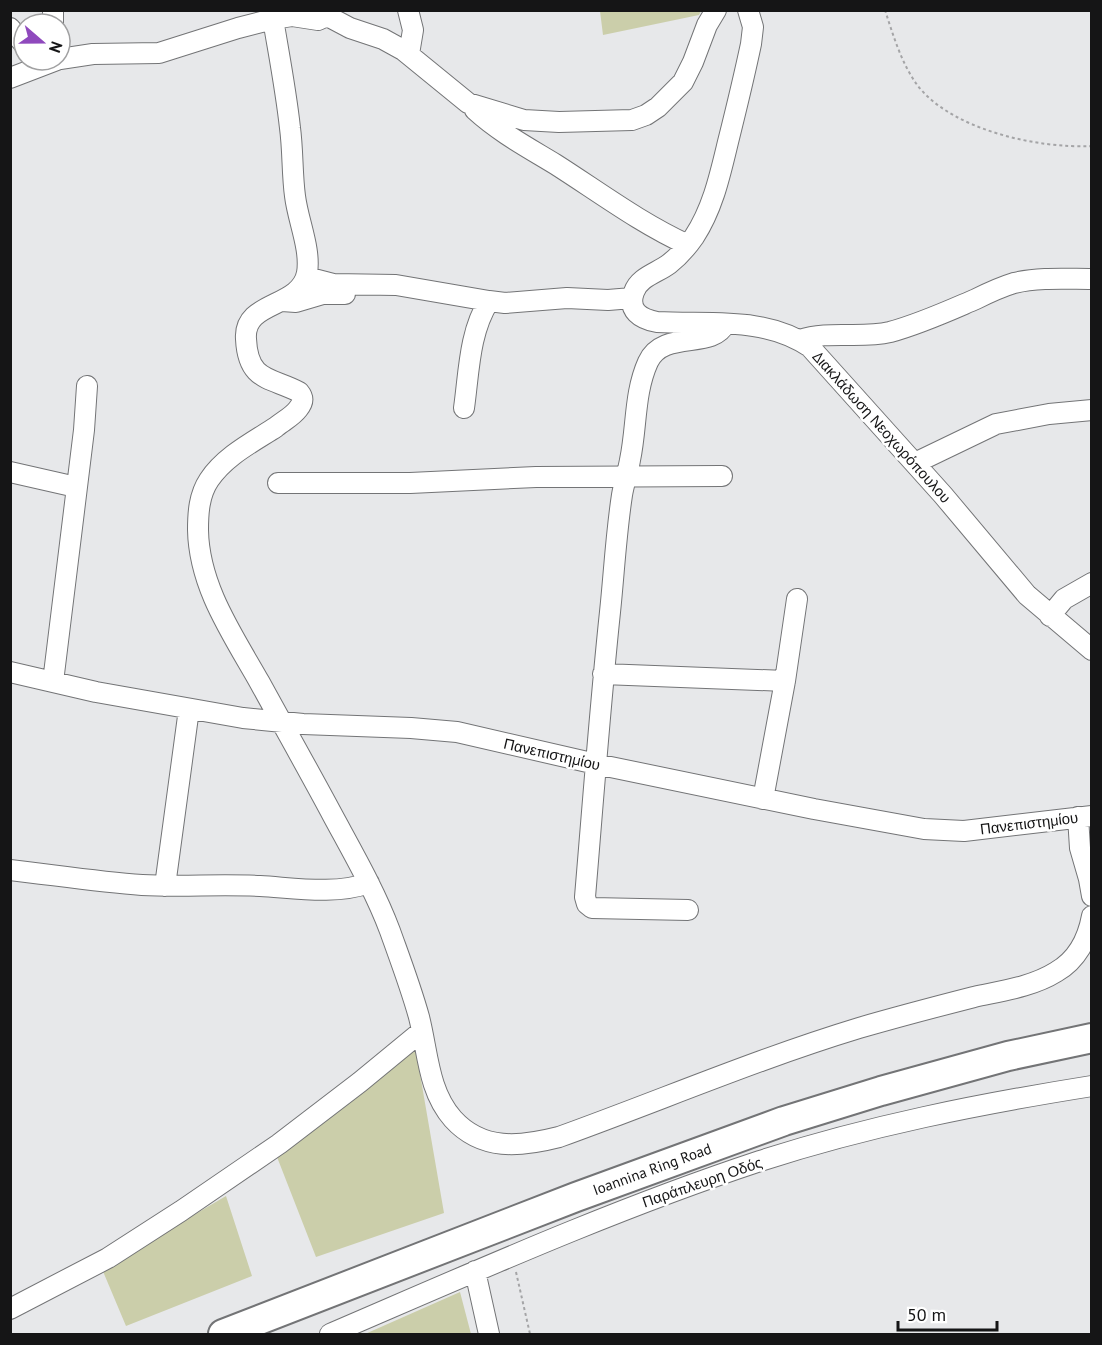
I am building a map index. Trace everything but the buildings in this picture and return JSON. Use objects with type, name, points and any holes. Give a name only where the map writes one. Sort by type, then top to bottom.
[{"type":"highway","name":"Ioannina Ring Road","points":[[223,1335],[576,1197],[784,1122],[881,1091],[1008,1056],[1092,1038]]},
{"type":"street","points":[[408,10],[413,30],[409,54]]},
{"type":"street","points":[[468,103],[512,117],[538,122],[610,121],[638,118],[666,101],[682,82],[689,72],[706,26],[716,10]]},
{"type":"street","points":[[306,277],[328,283],[396,285],[505,303],[567,298],[608,300],[632,298],[641,281],[672,262],[688,245],[711,204],[726,153],[753,34],[752,20],[748,10]]},
{"type":"street","points":[[72,57],[93,54],[159,53],[273,19],[292,16],[318,20],[330,14],[392,43],[409,54],[495,127],[642,221],[688,245]]},
{"type":"street","points":[[273,19],[290,122],[295,195],[306,249],[307,268],[306,277],[297,289],[282,301],[263,309],[252,317],[245,337],[247,350],[258,373],[265,379],[299,392],[302,403],[293,414],[233,455],[214,473],[201,498],[198,531],[200,553],[208,586],[231,633],[369,883],[389,927],[422,1030],[438,1097],[461,1127],[493,1143],[506,1145],[532,1143],[568,1133],[754,1063],[843,1033],[1026,985],[1064,968],[1087,935],[1092,916]]},
{"type":"street","points":[[10,78],[24,72]]},
{"type":"street","points":[[800,340],[821,335],[866,336],[891,332],[1023,281],[1092,279]]},
{"type":"street","points":[[282,301],[296,302],[314,296],[331,294],[378,296],[406,288]]},
{"type":"street","name":"Διακλάδωση Νεοχωρόπουλου","points":[[632,298],[636,313],[648,320],[671,323],[758,325],[800,340],[824,361],[915,463],[1017,584],[1050,616],[1092,650]]},
{"type":"street","points":[[464,408],[474,335],[481,312],[489,301]]},
{"type":"street","points":[[688,910],[592,908],[587,904],[585,897],[603,674],[622,498],[632,451],[639,385],[650,358],[660,349],[667,345],[718,333],[725,324]]},
{"type":"street","points":[[53,682],[87,386]]},
{"type":"street","points":[[915,463],[996,424],[1049,414],[1092,410]]},
{"type":"street","points":[[10,472],[76,488]]},
{"type":"street","points":[[278,483],[410,483],[536,477],[722,476]]},
{"type":"street","points":[[1050,616],[1064,599],[1092,583]]},
{"type":"street","points":[[763,799],[785,681],[797,599]]},
{"type":"street","name":"Πανεπιστημίου","points":[[10,672],[189,710],[282,722],[457,732],[763,799],[871,820],[945,831],[991,829],[1085,817]]},
{"type":"street","points":[[603,674],[785,681]]},
{"type":"street","points":[[165,885],[189,710]]},
{"type":"street","points":[[1085,817],[1080,848],[1091,881]]},
{"type":"street","points":[[10,870],[139,885],[310,889],[339,888],[369,883]]},
{"type":"street","points":[[10,1309],[108,1258],[173,1217],[279,1144],[360,1082],[422,1030]]},
{"type":"street","name":"Παράπλευρη Οδός","points":[[330,1335],[512,1254],[701,1182],[821,1143],[901,1121],[954,1109],[1092,1086]]},
{"type":"street","points":[[475,1270],[489,1335]]},
{"type":"path","points":[[885,10],[901,52],[919,87],[931,99],[963,121],[999,135],[1040,142],[1092,146]]},
{"type":"path","points":[[512,1254],[530,1335]]},
{"type":"green space","points":[[600,10],[701,11],[699,15],[603,35]]},
{"type":"green space","points":[[415,1045],[444,1213],[316,1257],[277,1157]]},
{"type":"green space","points":[[226,1196],[252,1276],[126,1326],[102,1269]]},
{"type":"green space","points":[[460,1292],[471,1334],[365,1334]]}]
